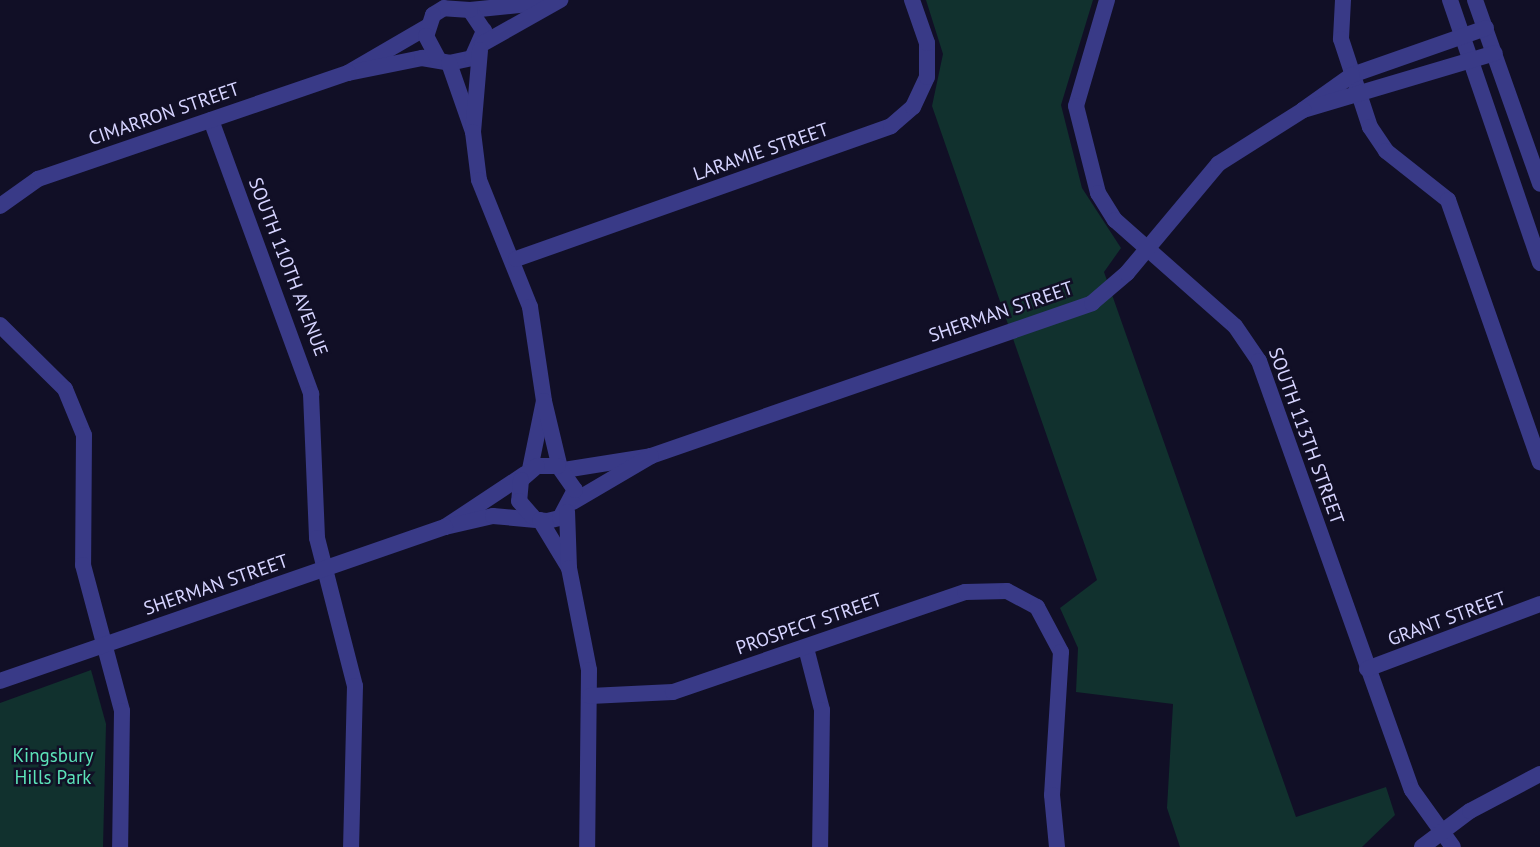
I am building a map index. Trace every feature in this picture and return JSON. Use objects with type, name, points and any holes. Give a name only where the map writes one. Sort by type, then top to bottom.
[{"type":"street","points":[[473,132],[444,61],[427,45],[426,27],[444,8],[470,10],[551,0]]},
{"type":"street","points":[[444,61],[461,63],[481,47],[560,0]]},
{"type":"street","name":"SOUTH 113TH STREET","points":[[1107,0],[1079,92],[1077,129],[1103,202],[1148,250],[1235,326],[1259,361],[1412,790],[1452,847]]},
{"type":"street","points":[[1343,0],[1339,27],[1359,97],[1386,151],[1448,200],[1540,462]]},
{"type":"street","points":[[1450,0],[1540,263]]},
{"type":"street","points":[[1475,0],[1540,184]]},
{"type":"street","name":"LARAMIE STREET","points":[[516,259],[891,126],[913,107],[927,77],[927,43],[913,3]]},
{"type":"street","points":[[470,10],[481,23],[473,132],[479,180],[516,259],[535,329],[544,401],[562,469],[574,484],[570,507],[569,568],[587,641],[590,696],[587,847]]},
{"type":"street","name":"CIMARRON STREET","points":[[0,206],[38,179],[348,72],[426,27]]},
{"type":"street","name":"SHERMAN STREET","points":[[562,469],[650,456],[1074,310],[1114,287],[1218,164],[1352,75],[1486,28]]},
{"type":"street","name":"SHERMAN STREET","points":[[1303,110],[1359,97],[1495,53]]},
{"type":"street","name":"CIMARRON STREET","points":[[348,72],[444,61]]},
{"type":"street","name":"SOUTH 110TH AVENUE","points":[[211,120],[308,379],[324,569],[356,695],[351,847]]},
{"type":"street","points":[[0,325],[54,375],[80,421],[86,460],[83,565],[122,711],[120,847]]},
{"type":"street","points":[[544,401],[519,501],[536,519],[569,568]]},
{"type":"street","name":"SHERMAN STREET","points":[[570,507],[650,456]]},
{"type":"street","points":[[528,472],[562,469]]},
{"type":"street","name":"SHERMAN STREET","points":[[445,527],[528,472]]},
{"type":"street","points":[[536,519],[570,507]]},
{"type":"street","name":"SHERMAN STREET","points":[[0,681],[445,527],[493,516],[536,519]]},
{"type":"street","name":"PROSPECT STREET","points":[[590,696],[673,692],[973,590],[1007,591],[1037,607],[1055,634],[1062,662],[1053,748],[1057,847]]},
{"type":"street","name":"GRANT STREET","points":[[1367,669],[1540,604]]},
{"type":"street","points":[[806,648],[822,710],[820,847]]},
{"type":"street","points":[[1422,847],[1441,830],[1540,774]]},
{"type":"green space","points":[[926,0],[1093,0],[1061,105],[1082,188],[1121,248],[1104,272],[1296,817],[1386,787],[1395,815],[1362,847],[1180,847],[1167,808],[1173,704],[1076,692],[1078,648],[1060,608],[1097,580],[932,106],[943,54]]},
{"type":"green space","name":"Kingsbury Hills Park","points":[[91,670],[106,724],[103,847],[0,847],[0,703]]}]
